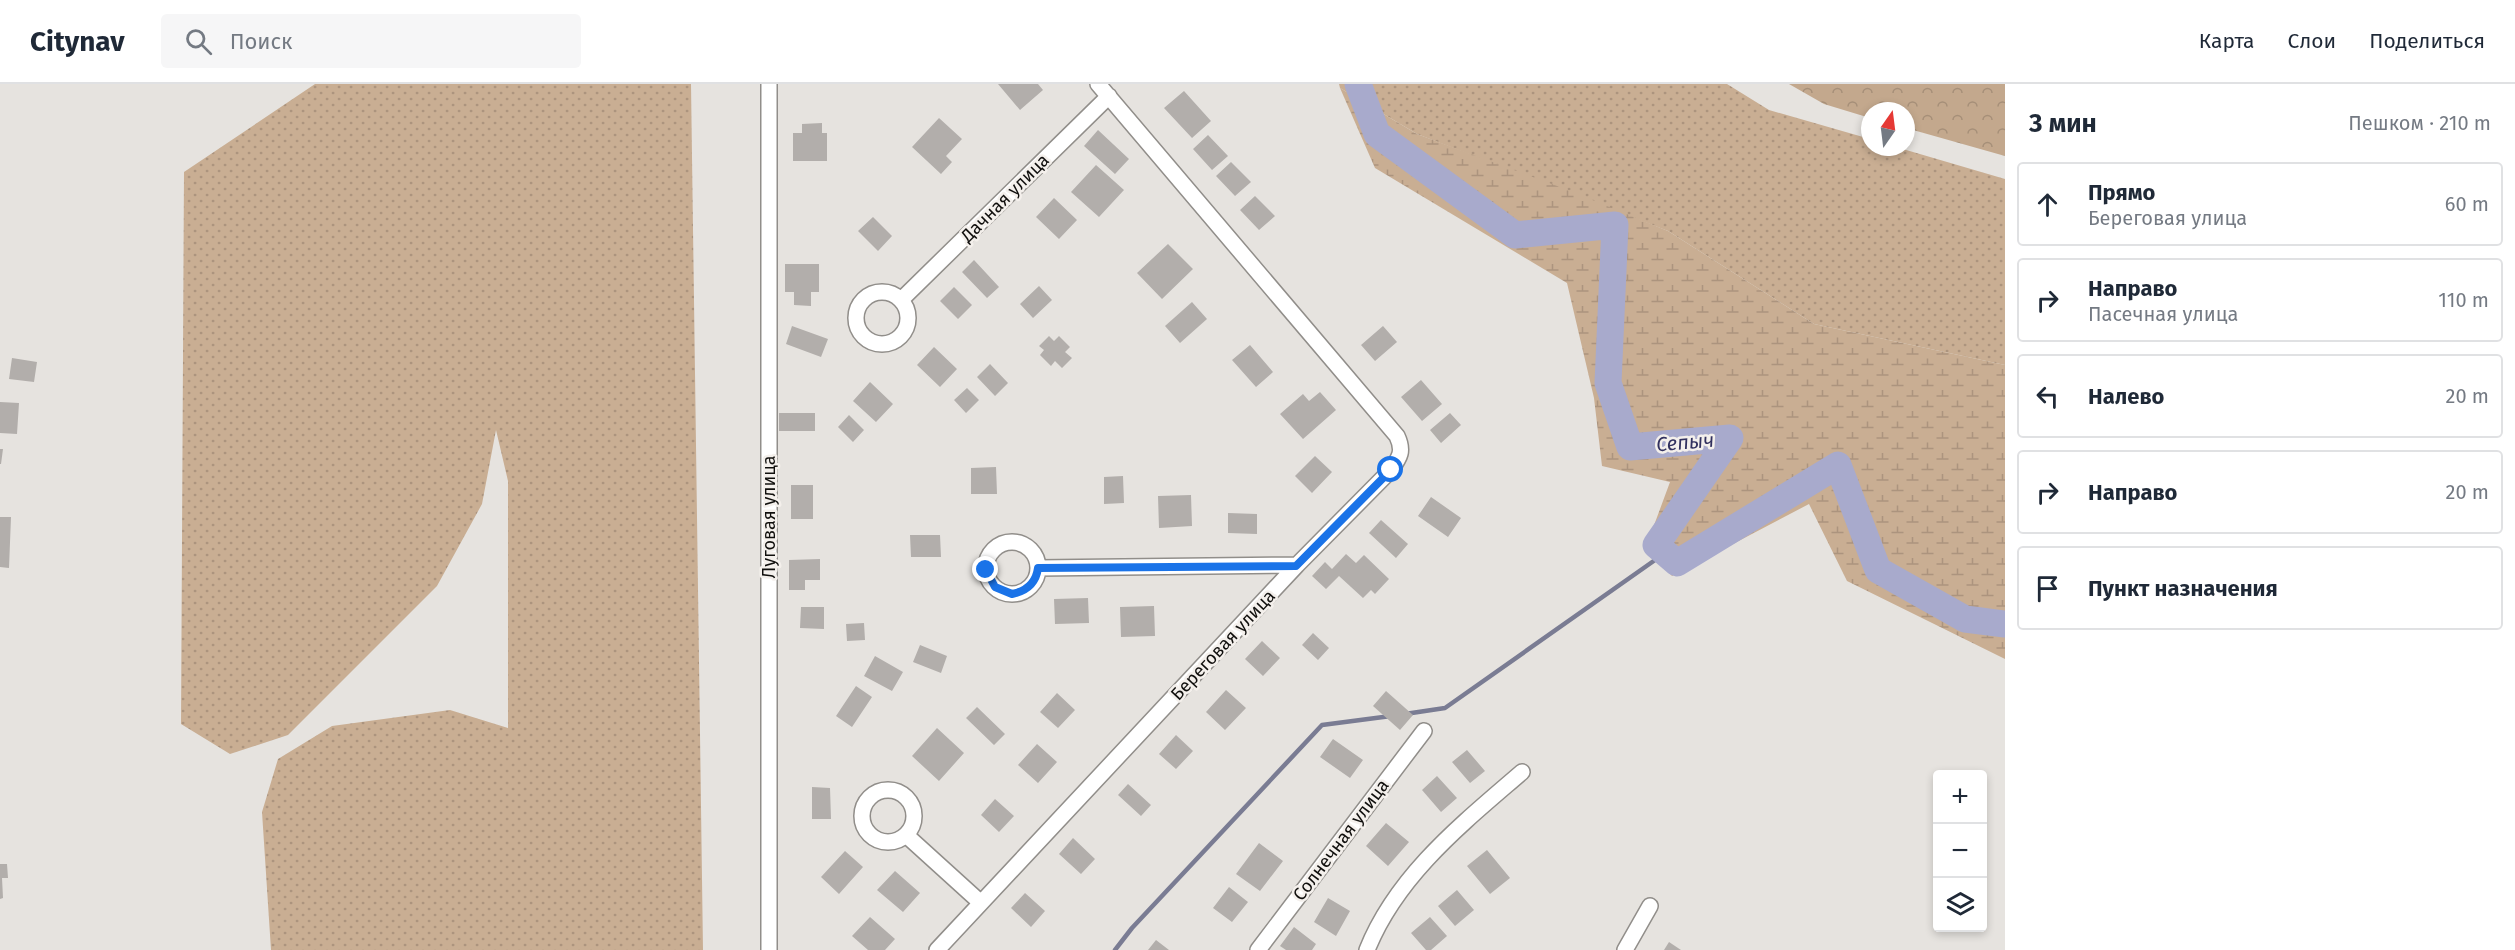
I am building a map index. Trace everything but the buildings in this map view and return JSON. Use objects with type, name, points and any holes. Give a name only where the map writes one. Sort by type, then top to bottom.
[{"type":"street","name":"Луговая улица","points":[[769,84],[770,950]]},
{"type":"street","name":"Дачная улица","points":[[901,300],[1103,90]]},
{"type":"street","name":"Береговая улица","points":[[937,950],[1296,566],[1391,470],[1400,457],[1402,447],[1385,422],[1103,90]]},
{"type":"street","points":[[1038,568],[1296,566]]},
{"type":"street","name":"Солнечная улица","points":[[1258,950],[1424,731]]},
{"type":"street","points":[[1366,950],[1377,923],[1443,840],[1522,772]]},
{"type":"street","points":[[906,835],[981,903]]},
{"type":"street","points":[[1625,950],[1650,906]]},
{"type":"green space","points":[[315,84],[691,84],[703,950],[271,950],[262,812],[278,759],[332,726],[450,710],[508,728],[508,481],[496,430],[482,504],[437,586],[288,735],[230,754],[181,724],[184,172]]},
{"type":"green space","points":[[1339,84],[1727,84],[1769,110],[1861,136],[1861,156],[1915,156],[1915,153],[2005,179],[2005,365],[1814,324],[1668,231],[1417,134],[1340,88]]},
{"type":"green space","points":[[1789,84],[2005,84],[2005,156],[1915,131],[1915,102],[1861,102],[1861,115],[1824,104]]},
{"type":"green space","points":[[1340,88],[1417,134],[1568,190],[1668,231],[1814,324],[2005,365],[2005,659],[1847,581],[1809,504],[1672,576],[1646,547],[1670,482],[1602,466],[1594,398],[1567,283],[1375,168]]},
{"type":"waterway","name":"Сепыч","points":[[1358,84],[1377,134],[1515,235],[1615,225],[1608,383],[1630,447],[1730,438],[1656,545],[1677,563],[1838,465],[1878,570],[1965,619],[2005,624]]},
{"type":"waterway","points":[[1405,714],[1445,708],[1665,553]]},
{"type":"waterway","points":[[1115,950],[1132,928],[1322,725],[1391,716]]},
{"type":"route","points":[[986,570],[990,582],[995,587],[1012,594],[1019,593],[1030,586],[1038,568],[1296,566],[1391,470]]}]
